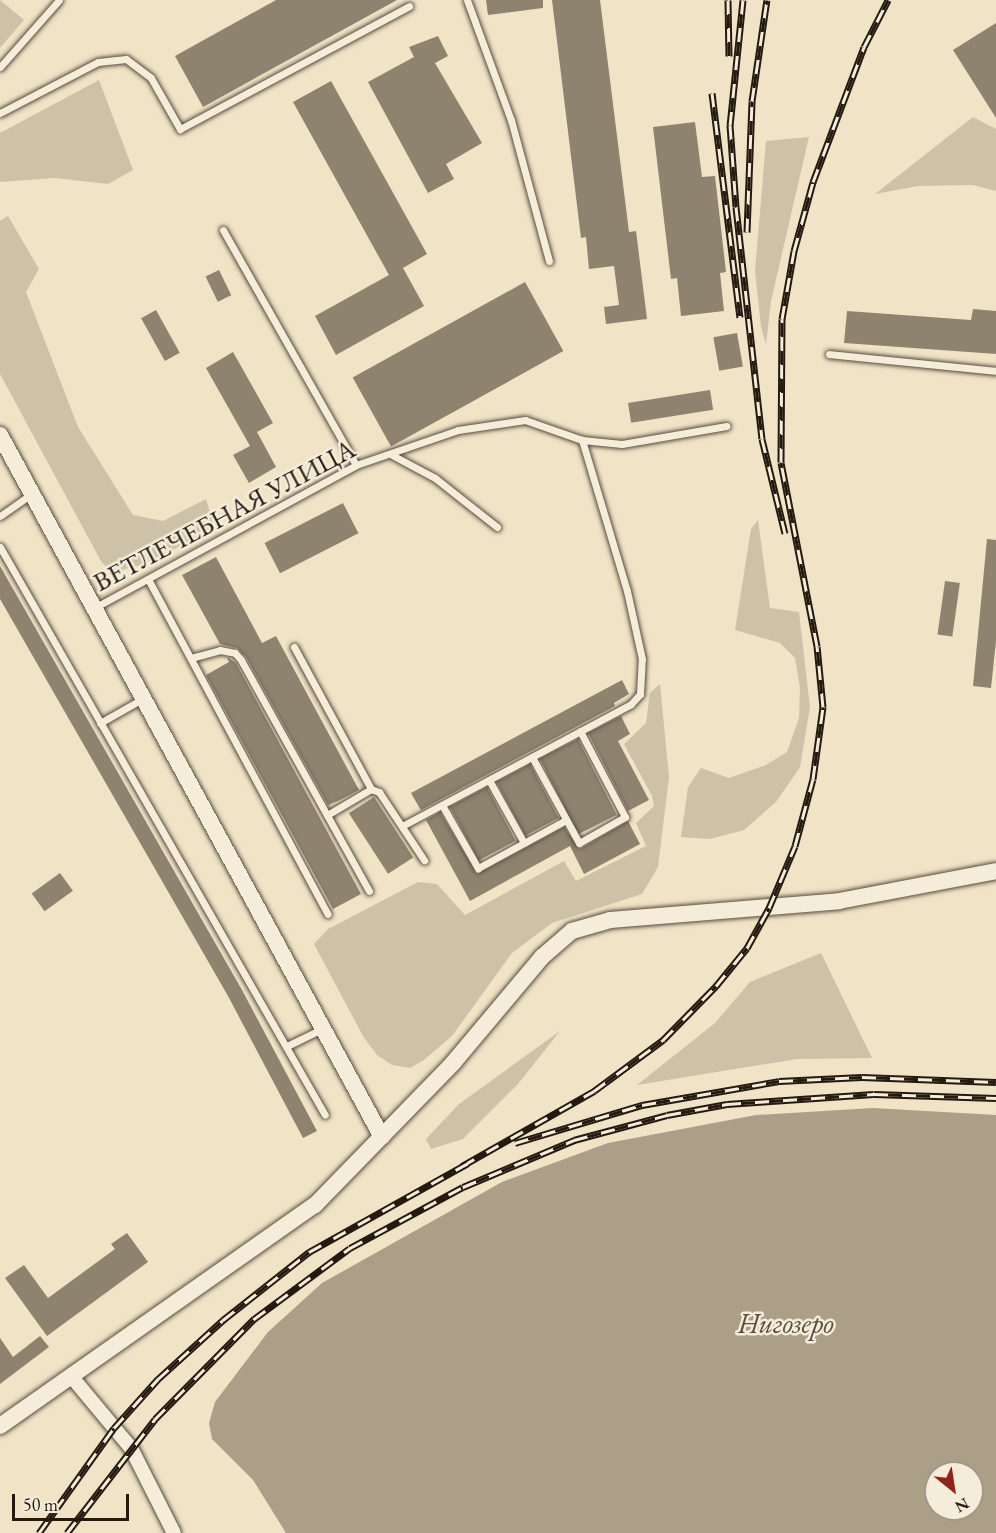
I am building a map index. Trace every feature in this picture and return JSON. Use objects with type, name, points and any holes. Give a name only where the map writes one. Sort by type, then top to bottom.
[{"type":"street","points":[[0,435],[92,609],[144,698],[382,1137]]},
{"type":"street","points":[[0,1426],[315,1205],[453,1064],[542,957],[572,931],[610,920],[839,901],[996,871]]},
{"type":"street","points":[[71,1376],[131,1448],[174,1533]]},
{"type":"lane","points":[[0,67],[59,0]]},
{"type":"lane","points":[[467,0],[511,120],[549,261]]},
{"type":"lane","points":[[0,113],[98,62],[126,59],[151,78],[180,129],[409,6]]},
{"type":"lane","points":[[223,230],[356,465]]},
{"type":"lane","points":[[829,354],[996,371]]},
{"type":"lane","name":"ВЕТЛЕЧЕБНАЯ УЛИЦА","points":[[92,609],[356,465],[392,455],[458,430],[525,420],[582,440],[622,444],[726,426]]},
{"type":"lane","points":[[402,826],[631,704],[640,694],[642,659],[606,510],[582,440]]},
{"type":"lane","points":[[392,455],[435,478],[497,527]]},
{"type":"lane","points":[[0,516],[32,494]]},
{"type":"lane","points":[[0,547],[325,1115]]},
{"type":"lane","points":[[148,579],[191,658],[196,674],[328,914]]},
{"type":"lane","points":[[294,647],[371,789],[380,792],[423,860]]},
{"type":"lane","points":[[191,658],[219,650],[235,653],[241,660],[369,891]]},
{"type":"lane","points":[[100,723],[144,698]]},
{"type":"lane","points":[[532,757],[579,843],[625,817],[580,731]]},
{"type":"lane","points":[[489,780],[524,843]]},
{"type":"lane","points":[[327,815],[371,789]]},
{"type":"lane","points":[[442,805],[478,868],[566,820]]},
{"type":"lane","points":[[287,1047],[322,1029]]},
{"type":"shaded area","points":[[0,0],[24,20],[0,48]]},
{"type":"shaded area","points":[[99,80],[133,170],[108,184],[55,178],[0,182],[0,133]]},
{"type":"shaded area","points":[[973,117],[996,129],[996,191],[973,185],[918,186],[875,194]]},
{"type":"shaded area","points":[[809,137],[771,301],[766,344],[761,327],[755,271],[766,141]]},
{"type":"shaded area","points":[[8,216],[39,269],[26,292],[78,427],[133,515],[163,521],[206,499],[215,529],[141,565],[114,572],[102,563],[0,374],[0,221]]},
{"type":"shaded area","points":[[758,520],[770,608],[799,612],[810,707],[800,767],[776,802],[744,830],[710,839],[681,837],[688,787],[701,768],[729,778],[766,765],[787,752],[799,718],[800,688],[795,658],[780,643],[735,630],[751,529]]},
{"type":"shaded area","points":[[660,684],[669,777],[658,867],[642,894],[552,923],[512,953],[452,1036],[424,1060],[410,1068],[392,1065],[377,1055],[363,1036],[314,944],[328,929],[418,882],[437,884],[465,915],[564,861],[576,881],[646,846],[636,823],[654,806],[652,796],[624,744],[646,723],[650,693]]},
{"type":"shaded area","points":[[821,953],[872,1058],[797,1059],[637,1085],[715,1023],[750,982]]},
{"type":"shaded area","points":[[560,1031],[518,1084],[463,1139],[431,1149],[426,1139],[459,1104]]},
{"type":"water","name":"Нигозеро","points":[[873,1108],[996,1115],[996,1533],[286,1533],[253,1480],[212,1439],[209,1423],[215,1402],[268,1332],[322,1283],[502,1182],[608,1143],[756,1115]]},
{"type":"building","points":[[276,0],[397,0],[203,107],[175,56]]},
{"type":"building","points":[[486,0],[543,0],[543,8],[488,15]]},
{"type":"building","points":[[552,0],[600,0],[629,232],[636,231],[647,319],[606,324],[604,307],[619,305],[614,266],[589,269],[586,237],[581,238]]},
{"type":"building","points":[[996,23],[996,118],[953,50]]},
{"type":"building","points":[[438,36],[448,56],[435,63],[482,143],[446,164],[454,179],[428,193],[368,82],[414,57],[409,47]]},
{"type":"building","points":[[331,81],[427,254],[403,268],[424,306],[336,355],[315,316],[389,275],[293,102]]},
{"type":"building","points":[[695,122],[702,177],[715,176],[726,272],[720,273],[724,311],[681,316],[677,278],[671,279],[653,127]]},
{"type":"building","points":[[219,270],[231,295],[218,302],[206,277]]},
{"type":"building","points":[[525,282],[563,351],[391,447],[353,378]]},
{"type":"building","points":[[973,309],[996,311],[996,354],[844,343],[847,311],[971,320]]},
{"type":"building","points":[[156,310],[180,353],[165,361],[141,318]]},
{"type":"building","points":[[737,333],[743,366],[719,371],[713,337]]},
{"type":"building","points":[[233,352],[273,423],[257,432],[276,467],[249,483],[233,455],[250,446],[206,368]]},
{"type":"building","points":[[710,390],[713,410],[631,423],[628,403]]},
{"type":"building","points":[[343,503],[358,533],[280,573],[265,543]]},
{"type":"building","points":[[987,539],[996,540],[996,641],[991,688],[973,686]]},
{"type":"building","points":[[216,557],[262,643],[276,636],[359,790],[328,805],[246,657],[237,648],[220,644],[182,575]]},
{"type":"building","points":[[0,566],[242,990],[317,1131],[303,1138],[228,996],[0,599]]},
{"type":"building","points":[[945,581],[960,583],[952,637],[937,634]]},
{"type":"building","points":[[227,657],[236,663],[361,894],[333,909],[206,675],[229,662]]},
{"type":"building","points":[[622,680],[629,694],[614,703],[615,706],[421,810],[419,807],[411,793]]},
{"type":"building","points":[[621,716],[630,734],[618,741],[649,800],[628,811],[588,733]]},
{"type":"building","points":[[578,739],[617,815],[578,834],[540,759]]},
{"type":"building","points":[[530,764],[559,818],[525,836],[496,782]]},
{"type":"building","points":[[487,787],[516,841],[479,861],[450,807]]},
{"type":"building","points":[[374,797],[413,857],[388,874],[349,813]]},
{"type":"building","points":[[440,812],[477,874],[564,827],[580,849],[628,821],[640,844],[584,874],[570,846],[470,901],[426,820]]},
{"type":"building","points":[[60,873],[73,891],[45,911],[32,894]]},
{"type":"building","points":[[127,1233],[148,1262],[47,1336],[5,1278],[24,1265],[48,1298],[115,1249],[111,1244]]},
{"type":"building","points":[[40,1336],[49,1347],[0,1384],[0,1338],[13,1357]]},
{"type":"railway","points":[[728,0],[729,56]]},
{"type":"railway","points":[[743,0],[730,125],[736,207],[762,439],[785,533]]},
{"type":"railway","points":[[747,232],[752,101],[767,0]]},
{"type":"railway","points":[[462,1166],[594,1091],[663,1040],[716,986],[747,948],[769,908],[795,846],[813,779],[823,707],[817,646],[781,462],[782,319],[794,251],[813,182],[864,47],[888,0]]},
{"type":"railway","points":[[712,93],[740,317]]},
{"type":"railway","points":[[515,1143],[642,1105],[779,1081],[862,1077],[996,1082]]},
{"type":"railway","points":[[67,1533],[155,1419],[254,1319],[350,1248],[463,1187],[574,1140],[667,1115],[727,1104],[874,1094],[996,1098]]},
{"type":"railway","points":[[39,1533],[114,1428],[158,1379],[223,1320],[309,1252],[468,1163]]}]
